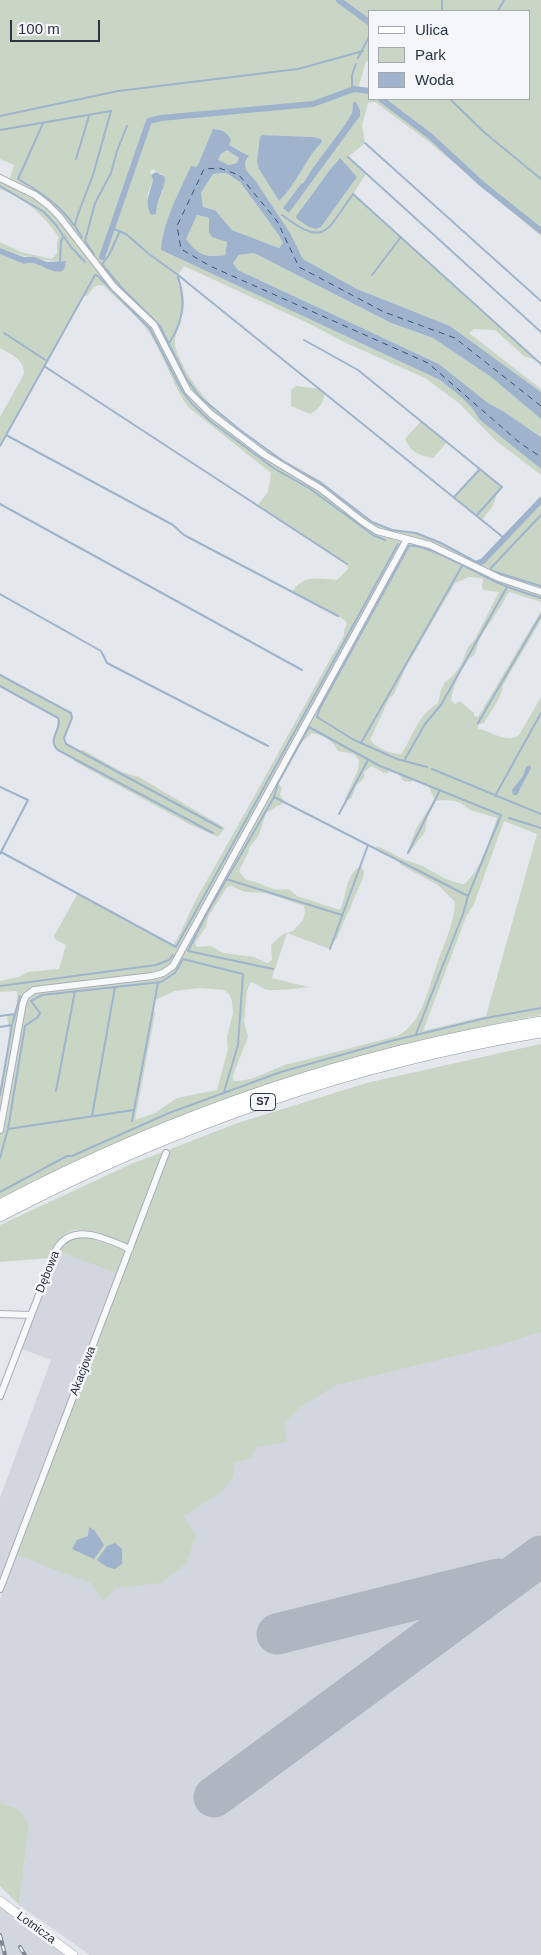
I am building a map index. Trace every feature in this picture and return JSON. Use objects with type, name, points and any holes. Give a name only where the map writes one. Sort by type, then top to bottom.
[{"type":"highway","name":"S7","points":[[0,1205],[58,1175],[136,1140],[250,1096],[402,1050],[541,1022]]},
{"type":"highway","name":"S7","points":[[0,1216],[63,1184],[138,1150],[255,1104],[383,1066],[448,1050],[541,1032]]},
{"type":"street","points":[[0,178],[35,195],[59,216],[114,287],[154,325],[186,386],[201,406],[265,455],[321,489],[369,526],[381,532],[430,545],[499,578],[541,592]]},
{"type":"street","points":[[0,1130],[26,996],[34,990],[152,976],[163,973],[173,966],[407,539]]},
{"type":"street","name":"Akacjowa","points":[[0,1589],[166,1153]]},
{"type":"street","name":"Dębowa","points":[[0,1396],[57,1248],[62,1241],[68,1236],[87,1233],[130,1249]]},
{"type":"street","points":[[0,1314],[31,1315]]},
{"type":"street","name":"Lotnicza","points":[[0,1901],[73,1955]]},
{"type":"shaded area","points":[[541,1044],[541,1955],[90,1955],[19,1905],[29,1825],[19,1809],[0,1803],[0,1599],[171,1149],[235,1124],[367,1083]]},
{"type":"shaded area","points":[[60,1252],[117,1274],[0,1583],[0,1498],[51,1360],[22,1349]]},
{"type":"shaded area","points":[[0,1906],[68,1955],[0,1955]]},
{"type":"green space","points":[[0,0],[541,0],[541,236],[429,142],[375,102],[368,103],[362,125],[365,143],[348,157],[366,174],[353,194],[538,361],[524,356],[495,330],[474,329],[469,333],[541,389],[541,392],[450,326],[357,289],[303,259],[289,233],[255,180],[246,170],[245,162],[248,159],[246,154],[229,145],[229,136],[219,129],[213,129],[197,167],[191,167],[166,227],[161,250],[440,380],[467,403],[480,420],[541,469],[541,475],[495,440],[460,404],[425,378],[184,266],[178,275],[184,308],[176,335],[175,346],[185,370],[196,386],[208,401],[236,428],[268,451],[320,482],[374,523],[382,527],[424,536],[478,563],[483,561],[541,500],[541,602],[508,593],[479,640],[474,655],[468,659],[462,669],[451,700],[455,704],[460,701],[474,713],[474,716],[478,717],[541,611],[541,620],[503,685],[495,705],[484,723],[478,725],[478,729],[504,738],[519,735],[541,697],[541,1015],[401,1045],[332,1064],[264,1086],[196,1110],[130,1137],[0,1198],[0,1095],[10,1036],[7,1015],[15,1014],[17,991],[0,992],[0,981],[19,977],[28,972],[59,969],[66,945],[56,940],[54,936],[78,893],[173,945],[199,894],[344,635],[347,624],[345,620],[292,592],[301,582],[307,580],[337,580],[348,569],[347,564],[257,506],[268,492],[271,473],[188,407],[145,327],[104,286],[94,287],[87,296],[83,296],[0,446],[0,417],[24,374],[20,361],[0,348],[0,254],[24,264],[39,264],[53,271],[66,261],[32,258],[0,248],[0,242],[21,252],[52,259],[57,253],[59,238],[41,215],[26,203],[0,189],[0,178],[9,181],[14,165],[0,159]],"holes":[[[353,102],[360,110],[360,116],[289,213],[301,184],[352,113]],[[264,135],[314,137],[321,139],[322,142],[291,187],[279,200],[259,169]],[[338,159],[357,177],[321,227],[300,210]],[[154,169],[162,174],[163,191],[156,208],[156,214],[147,195],[153,180],[150,171]],[[469,577],[481,578],[483,580],[483,590],[499,592],[475,639],[468,647],[461,665],[452,677],[445,682],[438,703],[424,714],[401,754],[388,752],[370,740],[406,667],[455,583]],[[312,733],[320,735],[334,744],[338,751],[354,754],[359,760],[358,770],[346,800],[351,799],[356,786],[364,778],[364,772],[372,766],[384,773],[388,773],[390,770],[397,773],[404,781],[411,782],[413,779],[429,787],[434,799],[417,827],[407,852],[409,853],[425,832],[427,818],[436,801],[455,801],[470,810],[497,818],[480,863],[464,884],[445,878],[377,846],[375,849],[438,885],[455,902],[451,926],[427,995],[418,1015],[406,1030],[397,1036],[281,1066],[250,1079],[233,1081],[233,1075],[248,1037],[244,1021],[247,991],[250,982],[268,990],[308,987],[272,978],[287,933],[330,949],[333,941],[336,940],[363,878],[364,871],[361,866],[352,874],[349,880],[340,910],[297,896],[289,889],[272,888],[246,880],[239,871],[249,848],[259,835],[266,813],[285,802],[280,795],[282,788],[278,783],[301,743]],[[504,821],[537,834],[486,1016],[423,1031],[466,917],[474,904]],[[231,886],[245,892],[266,893],[304,906],[303,920],[293,931],[283,934],[271,945],[272,960],[267,963],[254,957],[223,953],[211,946],[197,947],[195,943],[206,927],[208,917],[227,887]],[[199,988],[224,990],[229,994],[232,1001],[233,1013],[227,1037],[228,1049],[217,1090],[177,1098],[155,1113],[135,1120],[155,1013],[153,1009],[155,1000],[175,991]]]},
{"type":"green space","points":[[227,150],[239,158],[238,163],[229,165],[218,160],[221,154]]},
{"type":"green space","points":[[226,173],[240,182],[278,234],[283,243],[279,248],[232,230],[215,210],[203,207],[201,193],[213,174]]},
{"type":"green space","points":[[197,215],[210,218],[209,232],[227,242],[225,255],[212,256],[202,254],[194,249],[185,239]]},
{"type":"green space","points":[[254,253],[391,323],[433,338],[491,377],[541,419],[541,437],[488,403],[439,364],[238,270],[233,263],[239,255]]},
{"type":"green space","points":[[296,386],[319,389],[325,393],[320,406],[310,414],[291,406],[291,390]]},
{"type":"green space","points":[[421,421],[447,442],[433,458],[416,453],[405,439]]},
{"type":"green space","points":[[480,469],[502,487],[497,493],[493,506],[482,520],[454,497]]},
{"type":"green space","points":[[0,675],[71,713],[72,718],[64,738],[66,744],[78,751],[83,750],[122,772],[139,777],[225,828],[218,837],[189,824],[74,761],[54,746],[53,739],[59,722],[58,718],[0,686]]},
{"type":"green space","points":[[541,1044],[541,1332],[499,1345],[336,1385],[302,1406],[284,1424],[287,1442],[256,1447],[252,1458],[235,1462],[233,1477],[223,1491],[184,1516],[196,1536],[186,1564],[161,1583],[116,1588],[106,1599],[102,1600],[91,1583],[16,1555],[171,1149],[235,1124],[367,1083]]},
{"type":"green space","points":[[163,1152],[129,1245],[93,1232],[73,1231],[64,1235],[56,1244],[49,1258],[0,1262],[0,1225],[131,1164]]},
{"type":"green space","points":[[84,1236],[126,1251],[117,1274],[60,1252],[66,1243]]},
{"type":"green space","points":[[0,1803],[19,1809],[29,1825],[19,1905],[0,1886]]},
{"type":"water","points":[[353,102],[356,102],[360,110],[360,116],[289,213],[283,208],[344,126],[352,113]]},
{"type":"water","points":[[213,129],[226,133],[231,140],[229,145],[249,156],[245,162],[246,170],[255,180],[290,233],[303,259],[357,289],[450,326],[541,392],[541,419],[491,377],[433,338],[391,323],[254,253],[239,255],[233,263],[238,270],[439,364],[488,403],[541,437],[541,469],[480,420],[457,393],[440,380],[161,250],[168,218],[177,197],[191,166],[197,167]],"holes":[[[227,150],[239,158],[237,163],[229,165],[218,160],[221,154]],[[226,173],[240,182],[283,243],[279,248],[232,230],[215,210],[203,207],[201,193],[213,174]],[[197,215],[209,218],[209,232],[212,237],[227,242],[225,255],[212,256],[202,254],[194,249],[186,239]]]},
{"type":"water","points":[[263,135],[314,137],[321,139],[322,142],[279,201],[259,169],[257,162],[260,137]]},
{"type":"water","points":[[340,158],[357,177],[321,227],[316,229],[309,227],[297,219],[296,216]]},
{"type":"water","points":[[156,172],[165,177],[165,182],[156,214],[151,215],[148,197],[153,180],[151,175]]},
{"type":"water","points":[[0,248],[24,257],[34,257],[47,262],[66,261],[65,268],[57,272],[34,263],[24,264],[0,254]]},
{"type":"water","points":[[530,765],[531,768],[517,795],[513,795],[512,790],[523,776],[526,767]]},
{"type":"water","points":[[89,1527],[95,1531],[104,1545],[94,1559],[72,1549],[77,1540],[88,1536]]},
{"type":"water","points":[[115,1543],[122,1549],[122,1564],[115,1569],[107,1567],[97,1560],[107,1546]]},
{"type":"waterway","points":[[339,0],[368,22]]},
{"type":"waterway","points":[[442,0],[442,10]]},
{"type":"waterway","points":[[499,10],[504,0]]},
{"type":"waterway","points":[[358,58],[368,39]]},
{"type":"waterway","points":[[0,116],[118,91],[298,69],[363,51]]},
{"type":"waterway","points":[[352,90],[352,75],[356,64]]},
{"type":"waterway","points":[[102,257],[149,121],[161,118],[313,104],[354,89],[368,91]]},
{"type":"waterway","points":[[382,100],[430,136],[482,184],[541,231]]},
{"type":"waterway","points":[[451,100],[485,133],[541,179]]},
{"type":"waterway","points":[[0,130],[111,111],[93,175],[75,225]]},
{"type":"waterway","points":[[76,159],[89,116]]},
{"type":"waterway","points":[[43,123],[18,179],[54,203],[69,218],[82,237]]},
{"type":"waterway","points":[[94,254],[85,241],[95,203],[111,173],[127,126]]},
{"type":"waterway","points":[[365,143],[541,301]]},
{"type":"waterway","points":[[348,157],[541,332]]},
{"type":"waterway","points":[[0,186],[44,212],[85,262]]},
{"type":"waterway","points":[[282,215],[308,231],[317,233],[324,231],[337,218],[353,194],[541,364]]},
{"type":"waterway","points":[[112,228],[126,234],[178,275],[504,538]]},
{"type":"waterway","points":[[120,231],[109,255],[102,264],[121,287],[160,326],[186,378],[200,397],[240,430],[283,461],[320,482],[372,522],[392,530],[416,533],[441,543],[478,563]]},
{"type":"waterway","points":[[60,261],[63,237]]},
{"type":"waterway","points":[[372,275],[401,237]]},
{"type":"waterway","points":[[0,446],[95,275],[150,329],[181,389],[192,404],[210,421],[275,469],[309,488],[373,535],[385,540]]},
{"type":"waterway","points":[[169,343],[181,319],[183,303],[178,277]]},
{"type":"waterway","points":[[4,333],[47,361]]},
{"type":"waterway","points":[[304,340],[358,370],[502,487],[477,515]]},
{"type":"waterway","points":[[44,366],[347,564]]},
{"type":"waterway","points":[[6,435],[173,525],[184,535],[338,616]]},
{"type":"waterway","points":[[454,497],[480,469]]},
{"type":"waterway","points":[[478,563],[483,561],[541,500]]},
{"type":"waterway","points":[[0,504],[302,670]]},
{"type":"waterway","points":[[541,515],[491,568],[492,571],[541,586]]},
{"type":"waterway","points":[[1,852],[176,947],[398,544]]},
{"type":"waterway","points":[[427,767],[397,759],[354,740],[317,717],[320,708],[409,546],[427,549],[500,584],[541,598]]},
{"type":"waterway","points":[[361,743],[462,566]]},
{"type":"waterway","points":[[404,761],[425,724],[441,705],[507,587]]},
{"type":"waterway","points":[[0,594],[101,651],[107,663],[268,746]]},
{"type":"waterway","points":[[478,723],[541,615]]},
{"type":"waterway","points":[[0,675],[71,713],[72,718],[64,738],[66,744],[221,828]]},
{"type":"waterway","points":[[0,686],[58,718],[59,722],[54,738],[55,746],[58,750],[213,833]]},
{"type":"waterway","points":[[495,796],[541,713]]},
{"type":"waterway","points":[[273,969],[188,951],[207,913],[274,797],[278,783],[309,727],[380,766],[501,815],[416,1034]]},
{"type":"waterway","points":[[339,814],[368,760]]},
{"type":"waterway","points":[[432,769],[541,814]]},
{"type":"waterway","points":[[0,787],[28,800],[0,854]]},
{"type":"waterway","points":[[408,853],[440,790]]},
{"type":"waterway","points":[[274,797],[468,896]]},
{"type":"waterway","points":[[509,818],[541,828]]},
{"type":"waterway","points":[[330,949],[368,845]]},
{"type":"waterway","points":[[226,879],[342,915]]},
{"type":"waterway","points":[[0,986],[156,965],[169,960],[173,955]]},
{"type":"waterway","points":[[0,1158],[8,1129],[25,1026],[38,1017],[40,1013],[31,1001],[42,995],[161,982],[175,973],[183,959],[243,974],[238,1045],[224,1092]]},
{"type":"waterway","points":[[132,1121],[158,983]]},
{"type":"waterway","points":[[92,1116],[115,987]]},
{"type":"waterway","points":[[56,1091],[75,991]]},
{"type":"waterway","points":[[0,1095],[12,1025],[20,996]]},
{"type":"waterway","points":[[0,1192],[67,1156],[72,1156],[169,1113],[281,1072],[387,1042],[486,1018],[541,1008]]},
{"type":"waterway","points":[[0,1016],[15,1014]]},
{"type":"waterway","points":[[0,1027],[12,1025]]},
{"type":"waterway","points":[[8,1129],[134,1110]]},
{"type":"ferry route","points":[[541,406],[455,338],[384,312],[299,267],[277,221],[239,175],[219,168],[204,169],[177,226],[181,249],[210,266],[428,363],[520,443],[541,457]]},
{"type":"runway","points":[[214,1797],[541,1556]]},
{"type":"runway","points":[[277,1634],[498,1579]]},
{"type":"railway","points":[[0,1935],[5,1955]]},
{"type":"railway","points":[[20,1947],[25,1955]]}]
